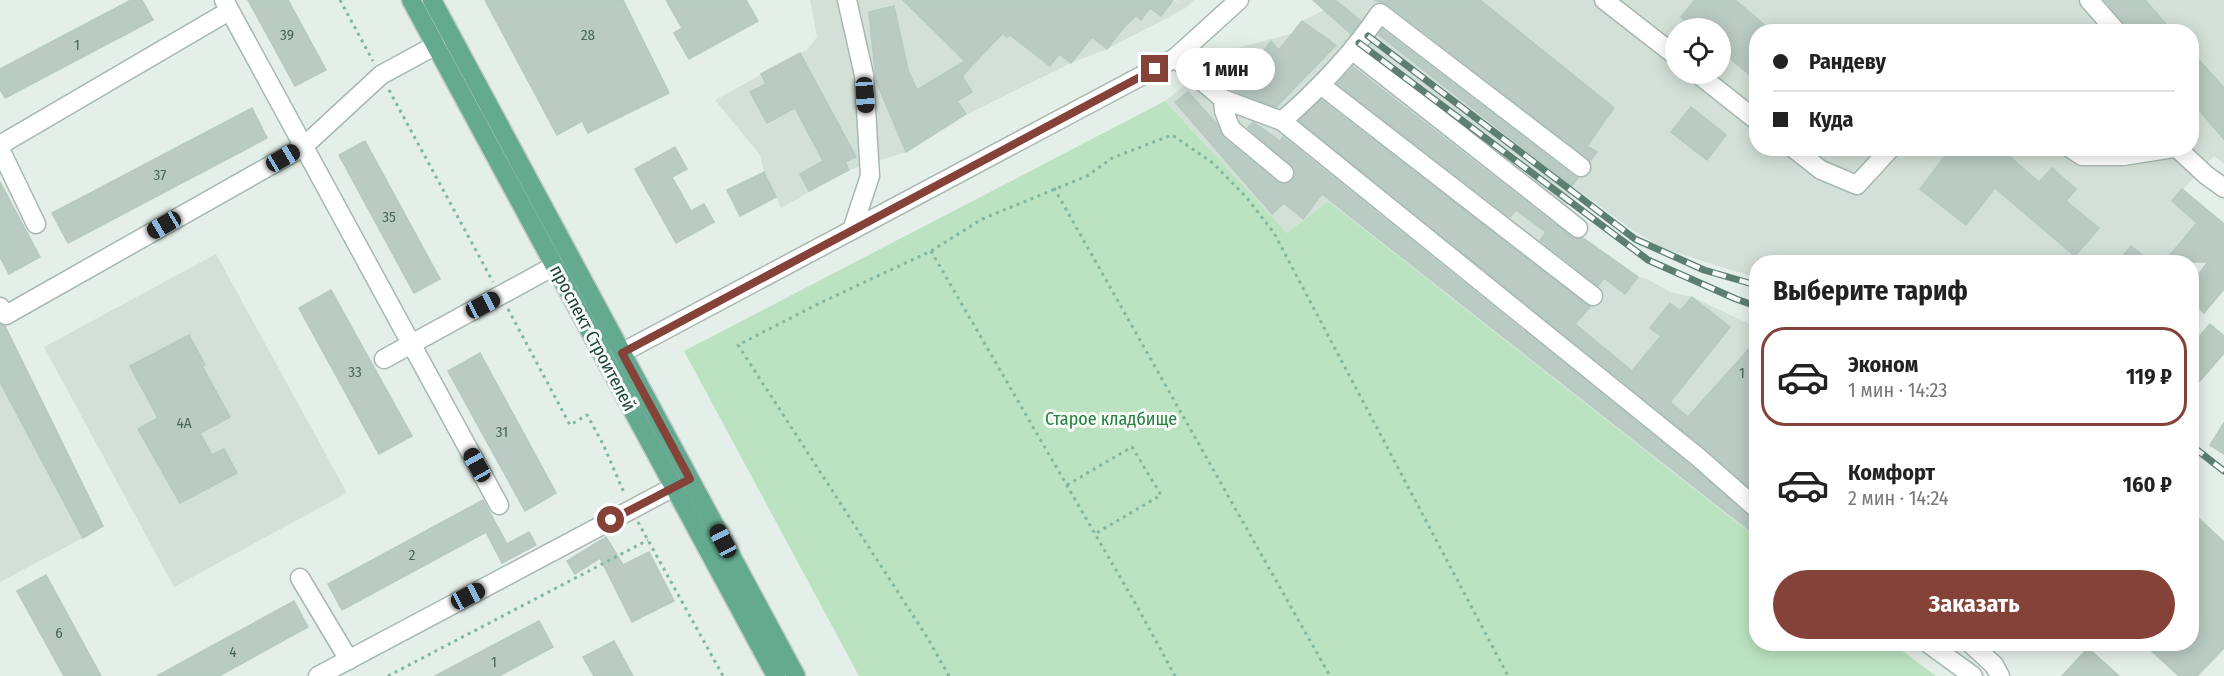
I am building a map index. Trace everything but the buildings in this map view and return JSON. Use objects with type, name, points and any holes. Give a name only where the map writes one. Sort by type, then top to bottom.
[{"type":"main road","name":"проспект Строителей","points":[[411,0],[554,266],[614,357]]},
{"type":"main road","name":"проспект Строителей","points":[[432,0],[614,357],[682,483],[796,676]]},
{"type":"main road","name":"проспект Строителей","points":[[682,483],[776,676]]},
{"type":"street","points":[[847,0],[864,75],[870,176],[852,230]]},
{"type":"street","points":[[614,357],[1175,58],[1239,0]]},
{"type":"street","points":[[1605,0],[1665,47]]},
{"type":"street","points":[[2089,0],[2110,24]]},
{"type":"street","points":[[36,224],[0,147],[227,5],[499,506]]},
{"type":"street","points":[[1282,121],[1322,86],[1353,51],[1380,12],[1581,167]]},
{"type":"street","points":[[0,307],[6,315],[303,147],[381,75],[436,45]]},
{"type":"street","points":[[1353,51],[1578,228]]},
{"type":"street","points":[[1175,58],[1223,99],[1282,121],[1698,457],[1749,502]]},
{"type":"street","points":[[1711,84],[1749,114]]},
{"type":"street","points":[[1322,86],[1593,296]]},
{"type":"street","points":[[1223,99],[1224,111],[1231,129],[1284,173]]},
{"type":"street","points":[[1803,156],[1821,170],[1857,185],[1884,156]]},
{"type":"street","points":[[2092,156],[2123,156]]},
{"type":"street","points":[[2185,156],[2224,188]]},
{"type":"street","points":[[384,359],[554,266]]},
{"type":"street","points":[[318,676],[682,483]]},
{"type":"street","points":[[300,578],[349,660]]},
{"type":"street","points":[[1939,651],[1973,676]]},
{"type":"street","points":[[1979,651],[1994,665],[2000,676]]},
{"type":"path","points":[[340,0],[570,425],[586,415],[603,444],[631,509],[723,676]]},
{"type":"path","points":[[345,9],[346,0]]},
{"type":"path","points":[[949,676],[927,637],[738,345],[820,303],[931,251],[982,219],[1087,176],[1112,158],[1172,135],[1213,163],[1247,198],[1274,233],[1508,676]]},
{"type":"path","points":[[1054,188],[1330,676]]},
{"type":"path","points":[[931,251],[1175,676]]},
{"type":"path","points":[[1067,485],[1132,447],[1161,495],[1095,534]]},
{"type":"path","points":[[388,676],[648,540]]},
{"type":"shaded area","points":[[810,0],[1172,0],[1180,4],[1175,0],[1194,0],[1186,8],[1107,49],[1071,63],[954,121],[906,152],[849,170],[781,208],[764,172],[760,155],[715,100],[807,50],[817,37]]},
{"type":"shaded area","points":[[1334,0],[2224,0],[2224,164],[2214,156],[2172,201],[2197,223],[2170,255],[1749,255],[1749,276],[1662,248],[1572,186],[1564,224],[1638,277],[1647,279],[1671,292],[1692,297],[1749,324],[1749,532],[1328,201],[1287,233],[1165,101],[1234,49],[1293,33],[1302,21],[1324,10]]},
{"type":"shaded area","points":[[216,254],[347,493],[174,587],[44,347]]},
{"type":"shaded area","points":[[0,382],[83,538],[0,582]]},
{"type":"green space","name":"Старое кладбище","points":[[1165,101],[1287,233],[1328,201],[1749,532],[1749,651],[1902,651],[1936,676],[859,676],[684,351]]},
{"type":"railway","points":[[1368,36],[1635,239],[1704,270],[1749,283]]},
{"type":"railway","points":[[1359,43],[1648,260],[1749,304]]},
{"type":"railway","points":[[2199,451],[2224,471]]},
{"type":"route","points":[[611,520],[690,479],[622,353],[1155,69]]}]
